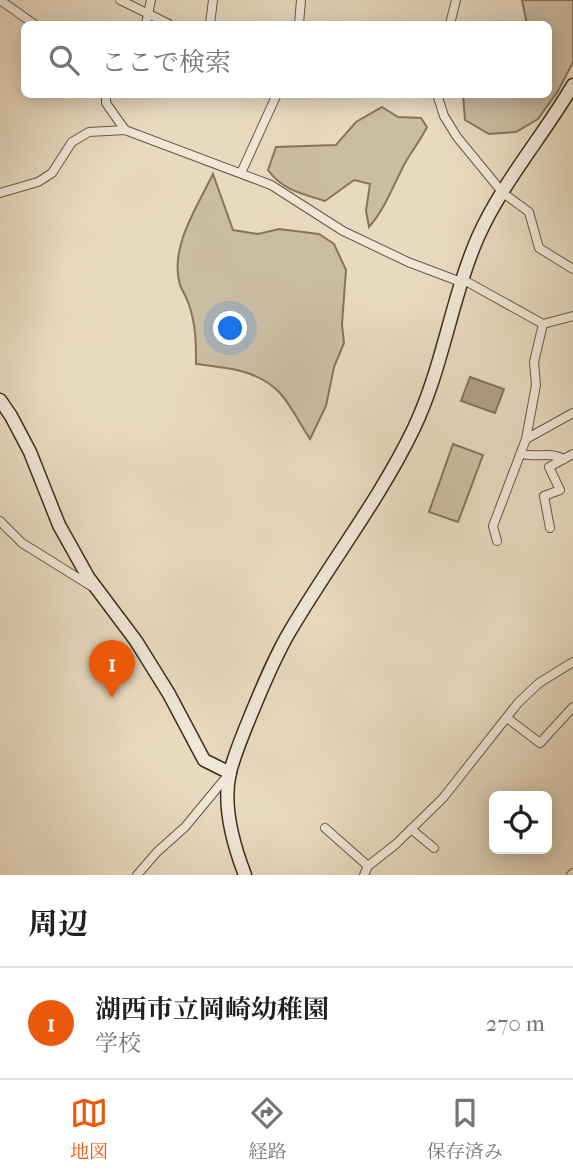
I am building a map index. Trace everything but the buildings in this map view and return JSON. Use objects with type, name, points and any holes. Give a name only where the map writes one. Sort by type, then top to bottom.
[{"type":"main road","points":[[245,875],[235,850],[228,801],[230,773],[267,675],[289,632],[381,488],[414,427],[479,236],[503,193],[573,85]]},
{"type":"main road","points":[[0,400],[12,416],[30,452],[59,525],[88,577],[136,640],[204,760],[230,773]]},
{"type":"street","points":[[0,0],[30,21]]},
{"type":"street","points":[[120,0],[147,20],[151,0]]},
{"type":"street","points":[[210,21],[213,0]]},
{"type":"street","points":[[299,21],[301,0]]},
{"type":"street","points":[[451,21],[456,0]]},
{"type":"street","points":[[106,98],[106,103],[125,130]]},
{"type":"street","points":[[241,173],[275,98]]},
{"type":"street","points":[[438,98],[444,117],[457,137],[503,193],[529,212],[539,248],[573,269]]},
{"type":"street","points":[[0,193],[38,182],[52,173],[72,142],[89,132],[125,130],[271,186],[343,232],[408,262],[462,281],[543,324],[573,316]]},
{"type":"street","points":[[497,541],[493,526],[526,439],[536,385],[534,362],[543,324]]},
{"type":"street","points":[[526,439],[573,413]]},
{"type":"street","points":[[521,454],[532,457],[545,453],[555,454],[564,459]]},
{"type":"street","points":[[545,453],[560,490],[544,496],[550,528]]},
{"type":"street","points":[[549,467],[573,454]]},
{"type":"street","points":[[0,521],[22,543],[100,591]]},
{"type":"street","points":[[363,875],[368,866],[443,798],[534,687],[573,662]]},
{"type":"street","points":[[507,718],[540,743],[573,707]]},
{"type":"street","points":[[137,875],[156,852],[185,827],[230,773]]},
{"type":"street","points":[[325,828],[368,866]]},
{"type":"street","points":[[411,829],[434,848]]},
{"type":"shaded area","points":[[522,0],[573,0],[573,62],[558,91],[538,119],[516,132],[489,134],[465,120],[463,98],[552,98],[552,21],[526,21]]},
{"type":"shaded area","points":[[382,107],[398,117],[421,118],[427,127],[369,227],[366,211],[370,184],[354,180],[325,201],[286,187],[268,170],[276,147],[336,145],[356,122]]},
{"type":"shaded area","points":[[213,174],[233,230],[258,234],[279,229],[319,234],[334,244],[346,270],[342,324],[344,343],[334,367],[326,406],[310,439],[288,403],[261,378],[240,371],[196,364],[194,327],[188,302],[180,285],[178,257],[186,228]]},
{"type":"shaded area","points":[[470,377],[504,389],[495,413],[461,401]]},
{"type":"shaded area","points":[[453,444],[483,455],[458,522],[429,512]]},
{"type":"place","name":"湖西市立岡崎幼稚園","points":[[112,698]]}]
